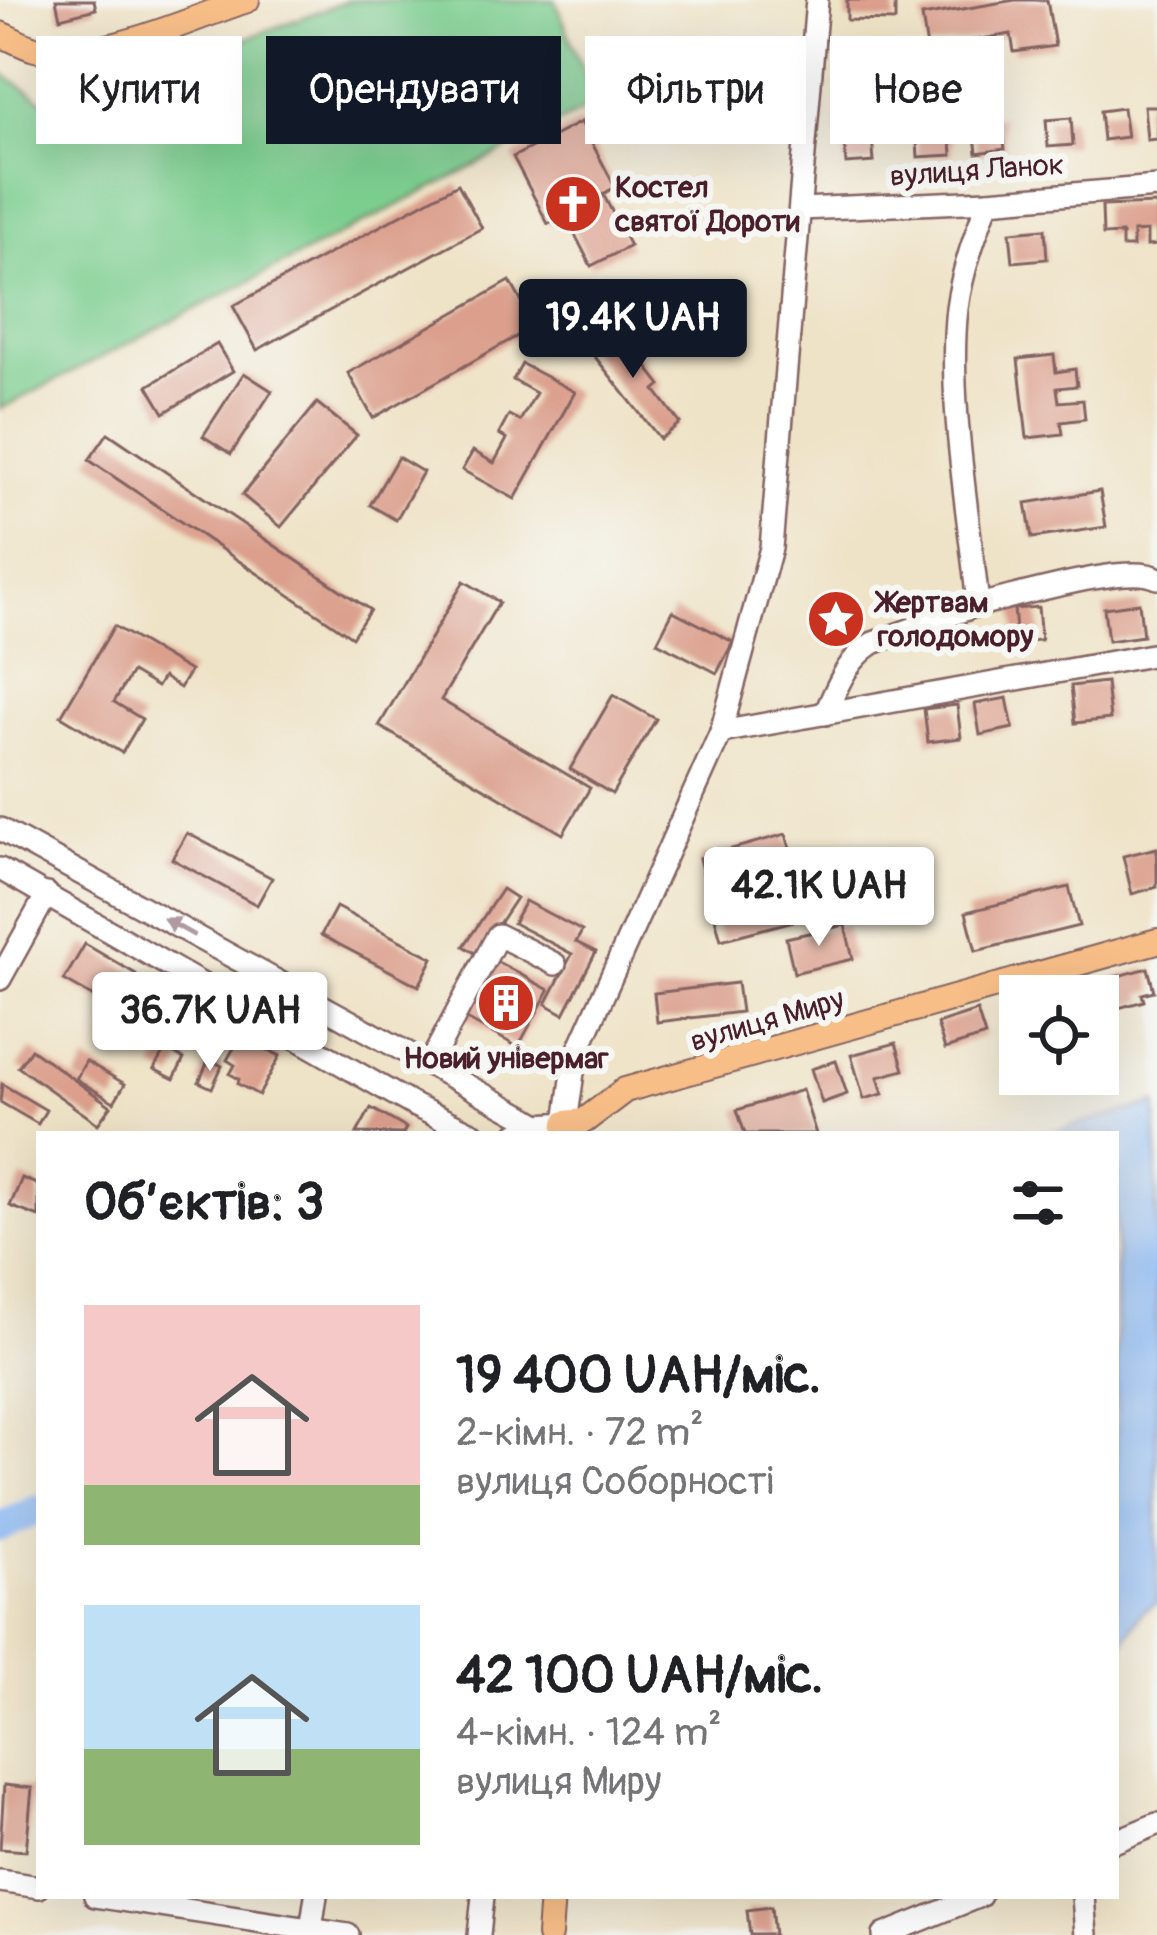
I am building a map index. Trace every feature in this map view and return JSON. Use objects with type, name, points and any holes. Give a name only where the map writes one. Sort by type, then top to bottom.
[{"type":"main road","points":[[0,34],[34,49],[105,47],[247,0]]},
{"type":"main road","name":"вулиця Миру","points":[[566,1128],[584,1121],[625,1090],[1157,941]]},
{"type":"main road","points":[[549,1935],[552,1899]]},
{"type":"street","points":[[566,1128],[575,1058],[721,732],[771,548],[817,0]]},
{"type":"street","name":"вулиця Ланок","points":[[800,209],[1157,187]]},
{"type":"street","points":[[978,604],[955,370],[957,307],[970,248],[988,201]]},
{"type":"street","points":[[825,714],[846,666],[873,643],[978,604],[1124,572],[1150,573],[1157,578]]},
{"type":"street","points":[[721,732],[1157,654]]},
{"type":"street","points":[[0,829],[539,1125]]},
{"type":"street","points":[[0,868],[415,1106],[468,1131]]},
{"type":"street","points":[[0,979],[46,894]]},
{"type":"street","points":[[429,1064],[498,935],[555,964]]},
{"type":"street","name":"вулиця Миру","points":[[524,1131],[539,1125],[566,1128]]},
{"type":"street","points":[[1119,1839],[1157,1824]]},
{"type":"street","points":[[0,1882],[36,1888]]},
{"type":"street","points":[[109,1899],[254,1928],[348,1935]]},
{"type":"street","points":[[311,1929],[316,1899]]},
{"type":"street","points":[[478,1935],[483,1899]]},
{"type":"street","points":[[884,1935],[973,1899]]},
{"type":"street","points":[[1083,1899],[1086,1935]]},
{"type":"green space","points":[[350,0],[555,0],[585,76],[585,110],[561,122],[561,36],[266,36],[266,144],[518,144],[0,409],[0,72],[36,96],[36,144],[242,144],[242,40]]},
{"type":"water","points":[[1157,1103],[1157,1603],[1143,1611],[1119,1649],[1119,1131],[1056,1131]]},
{"type":"building","points":[[56,0],[94,0],[96,9],[60,18]]},
{"type":"building","points":[[847,0],[895,0],[895,21],[847,20]]},
{"type":"building","points":[[1015,0],[1047,0],[1055,46],[1014,52],[1011,34],[925,36],[922,16]]},
{"type":"building","points":[[1144,106],[1157,106],[1157,139],[1147,140]]},
{"type":"building","points":[[1123,108],[1127,137],[1103,140],[1100,111]]},
{"type":"building","points":[[1071,118],[1073,145],[1048,147],[1046,120]]},
{"type":"building","name":"Костел святої Дороти","points":[[581,122],[585,144],[593,144],[615,187],[603,194],[630,246],[591,266],[565,215],[548,224],[513,157],[538,144],[561,144],[561,132]]},
{"type":"building","points":[[1004,141],[1005,149],[977,153],[976,144]]},
{"type":"building","points":[[844,144],[873,144],[874,162],[846,164]]},
{"type":"building","points":[[917,144],[951,144],[952,155],[918,157]]},
{"type":"building","points":[[458,184],[482,228],[257,350],[233,306]]},
{"type":"building","points":[[1157,204],[1157,245],[1147,246],[1147,231],[1133,232],[1133,247],[1122,247],[1122,234],[1103,235],[1102,206]]},
{"type":"building","points":[[1045,229],[1047,259],[1013,262],[1010,232]]},
{"type":"building","points":[[510,281],[535,326],[373,418],[348,373]]},
{"type":"building","points":[[605,326],[631,359],[637,354],[661,385],[655,390],[680,423],[660,439],[584,343]]},
{"type":"building","points":[[217,344],[233,371],[164,413],[148,386]]},
{"type":"building","points":[[1054,355],[1056,372],[1075,369],[1077,386],[1057,388],[1059,402],[1083,400],[1085,419],[1061,422],[1063,434],[1027,438],[1018,359]]},
{"type":"building","points":[[522,364],[575,392],[515,499],[462,470],[473,451],[494,463],[507,439],[499,434],[509,415],[520,421],[536,393],[513,380]]},
{"type":"building","points":[[244,373],[272,391],[231,454],[203,436]]},
{"type":"building","points":[[317,403],[357,435],[281,527],[242,495]]},
{"type":"building","points":[[108,433],[370,610],[352,637],[89,460]]},
{"type":"building","points":[[398,457],[423,472],[396,520],[370,505]]},
{"type":"building","points":[[1100,491],[1106,527],[1032,538],[1026,503]]},
{"type":"building","points":[[464,581],[499,602],[441,700],[590,788],[563,834],[379,726]]},
{"type":"building","points":[[1139,603],[1143,636],[1108,641],[1104,608]]},
{"type":"building","points":[[1038,607],[1041,640],[1017,642],[1014,609]]},
{"type":"building","points":[[673,611],[733,642],[717,673],[657,642]]},
{"type":"building","points":[[114,626],[190,671],[180,688],[163,677],[157,687],[132,672],[114,702],[142,719],[122,753],[61,716]]},
{"type":"building","points":[[1106,682],[1110,719],[1075,723],[1071,686]]},
{"type":"building","points":[[613,695],[656,719],[612,794],[570,769]]},
{"type":"building","points":[[1007,698],[1013,728],[980,735],[975,704]]},
{"type":"building","points":[[957,705],[961,738],[928,742],[924,709]]},
{"type":"building","points":[[187,833],[272,878],[257,905],[172,859]]},
{"type":"building","points":[[786,834],[809,917],[721,940],[699,858]]},
{"type":"building","points":[[1157,848],[1157,887],[1132,894],[1123,856]]},
{"type":"building","points":[[1069,887],[1079,926],[976,951],[966,912]]},
{"type":"building","points":[[502,889],[516,898],[478,955],[464,946]]},
{"type":"building","points":[[525,901],[582,931],[576,942],[596,952],[564,1014],[546,1004],[572,954],[513,923]]},
{"type":"building","points":[[336,907],[433,958],[419,986],[321,935]]},
{"type":"building","points":[[845,925],[853,959],[794,973],[786,938]]},
{"type":"building","points":[[85,944],[136,974],[115,1009],[64,980]]},
{"type":"building","name":"Новий універмаг","points":[[494,960],[549,990],[518,1047],[463,1017]]},
{"type":"building","points":[[1148,968],[1154,991],[1142,994],[1144,1001],[1119,1008],[1119,976]]},
{"type":"building","points":[[737,983],[741,1012],[657,1022],[654,993]]},
{"type":"building","points":[[186,1008],[217,1025],[205,1046],[175,1028]]},
{"type":"building","points":[[977,1011],[985,1036],[945,1049],[937,1024]]},
{"type":"building","points":[[241,1036],[280,1056],[259,1095],[230,1074],[235,1065],[227,1060]]},
{"type":"building","points":[[896,1043],[904,1070],[878,1077],[883,1094],[864,1099],[851,1055]]},
{"type":"building","points":[[31,1049],[111,1106],[98,1124],[18,1067]]},
{"type":"building","points":[[165,1049],[184,1059],[174,1079],[154,1069]]},
{"type":"building","points":[[209,1059],[222,1066],[212,1088],[199,1082]]},
{"type":"building","points":[[86,1061],[125,1084],[114,1102],[76,1079]]},
{"type":"building","points":[[836,1061],[847,1094],[822,1103],[811,1069]]},
{"type":"building","points":[[2,1084],[46,1110],[38,1124],[0,1102]]},
{"type":"building","points":[[802,1090],[815,1131],[744,1131],[737,1110]]},
{"type":"building","points":[[371,1108],[406,1128],[404,1131],[358,1131]]},
{"type":"building","points":[[22,1178],[36,1184],[36,1216],[10,1206]]},
{"type":"building","points":[[4,1785],[32,1788],[26,1851],[0,1849]]},
{"type":"building","points":[[771,1907],[774,1935],[750,1935],[747,1910]]},
{"type":"waterway","points":[[0,1527],[36,1510]]},
{"type":"place","name":"Костел святої Дороти","points":[[573,204]]},
{"type":"place","name":"Жертвам голодомору","points":[[836,619]]},
{"type":"place","name":"Новий універмаг","points":[[506,1003]]}]
